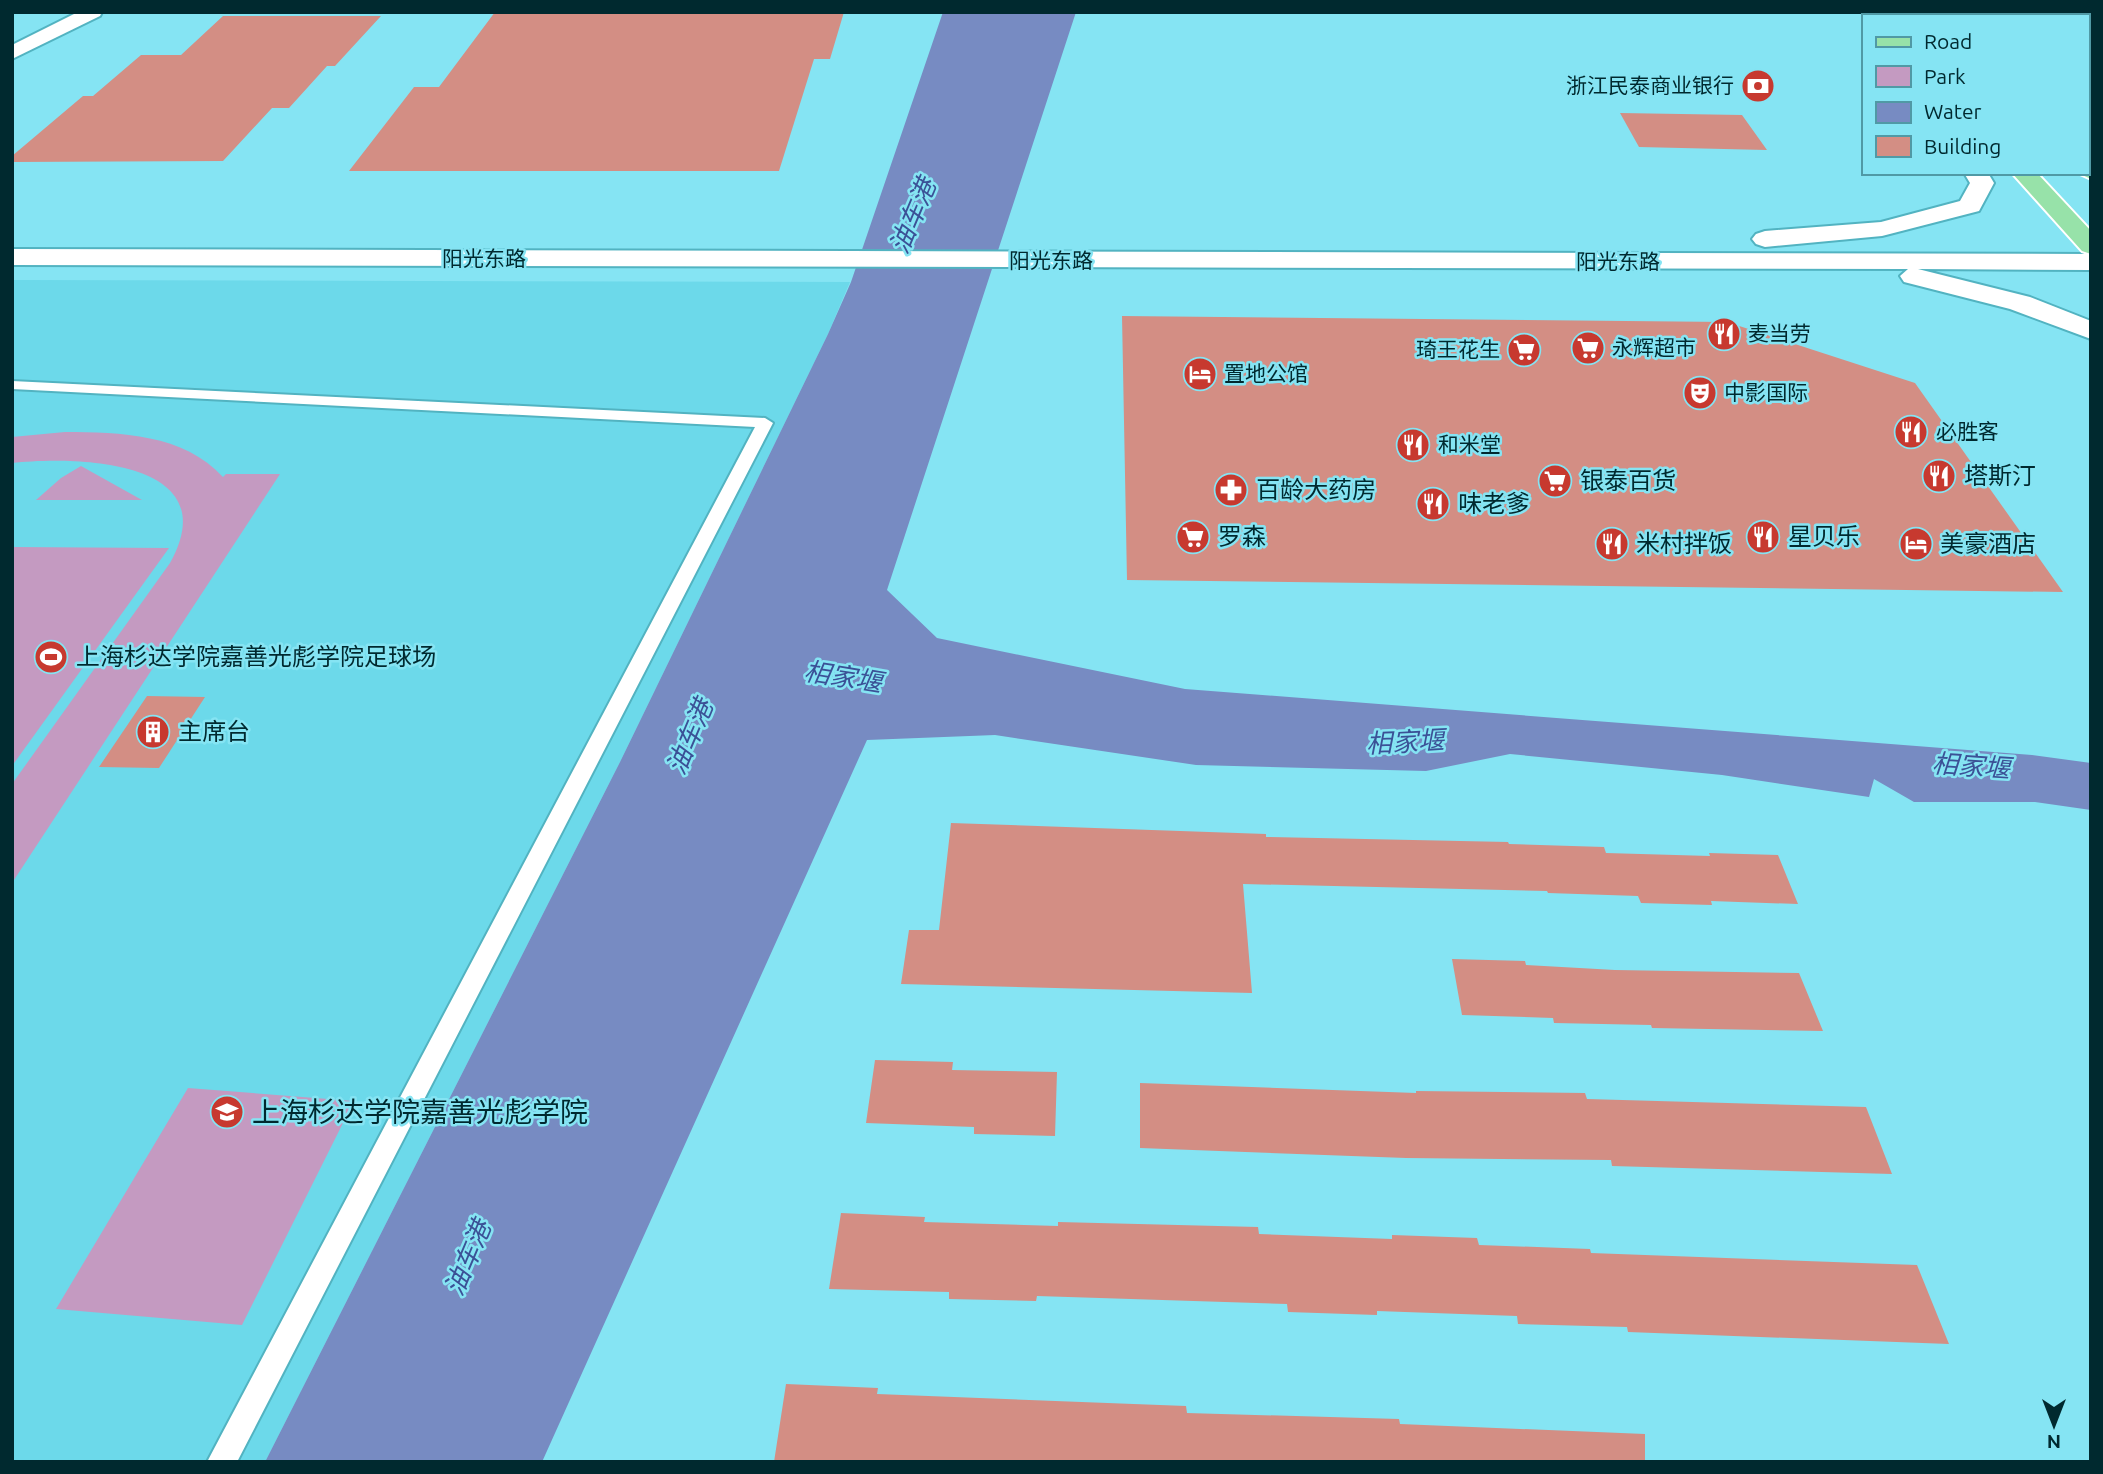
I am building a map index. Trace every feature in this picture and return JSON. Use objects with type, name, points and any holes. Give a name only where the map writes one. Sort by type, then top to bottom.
[{"type":"main road","points":[[12,53],[93,12]]},
{"type":"main road","points":[[1765,239],[1882,229],[1970,205],[1982,183],[1977,175]]},
{"type":"main road","points":[[2026,175],[2089,249]]},
{"type":"main road","name":"阳光东路","points":[[676,235],[1779,262],[2089,249]]},
{"type":"main road","name":"阳光东路","points":[[12,257],[706,260],[1765,239],[2089,249]]},
{"type":"main road","points":[[1779,262],[1901,273],[2020,303],[2091,331]]},
{"type":"lane","points":[[12,385],[765,424],[221,1462]]},
{"type":"shaded area","name":"上海杉达学院嘉善光彪学院","points":[[12,280],[850,282],[828,334],[620,762],[265,1462],[12,1462]]},
{"type":"green space","points":[[65,432],[150,438],[190,452],[223,477],[226,474],[280,474],[12,883],[12,784],[170,563],[182,529],[179,503],[162,484],[136,471],[105,464],[71,461],[12,463],[12,437]]},
{"type":"green space","points":[[81,466],[142,500],[36,500],[61,478]]},
{"type":"green space","name":"上海杉达学院嘉善光彪学院足球场","points":[[12,547],[169,548],[12,766]]},
{"type":"green space","points":[[188,1088],[354,1101],[242,1325],[56,1309]]},
{"type":"water","points":[[943,12],[1076,12],[887,590],[937,638],[1185,689],[2032,755],[2091,763],[2091,810],[2035,802],[1914,802],[1874,779],[1869,797],[1722,775],[1510,754],[1426,771],[1196,765],[995,735],[867,740],[542,1462],[265,1462],[620,762],[828,334],[851,282]]},
{"type":"building","points":[[495,12],[844,12],[830,59],[814,59],[779,171],[349,171],[414,87],[439,87]]},
{"type":"building","points":[[223,16],[381,16],[335,66],[327,66],[289,108],[272,108],[223,161],[12,162],[12,156],[83,96],[93,96],[141,55],[181,55]]},
{"type":"building","points":[[1620,113],[1742,115],[1767,150],[1639,147]]},
{"type":"building","name":"银泰百货","points":[[1122,316],[1727,322],[1915,383],[2063,592],[1127,580]]},
{"type":"building","name":"主席台","points":[[147,696],[205,697],[159,768],[99,767]]},
{"type":"building","points":[[951,823],[1266,834],[1266,837],[1508,842],[1604,847],[1606,853],[1778,855],[1798,904],[1711,901],[1712,905],[1641,903],[1638,896],[1547,891],[1243,884],[1252,993],[901,984],[909,930],[939,930]]},
{"type":"building","points":[[1452,959],[1525,961],[1526,965],[1615,970],[1799,973],[1823,1031],[1652,1028],[1651,1025],[1554,1023],[1553,1018],[1462,1015]]},
{"type":"building","points":[[875,1060],[953,1062],[952,1070],[1057,1072],[1055,1136],[974,1134],[974,1127],[866,1123]]},
{"type":"building","points":[[1140,1083],[1416,1093],[1585,1093],[1587,1099],[1866,1107],[1892,1174],[1612,1166],[1611,1160],[1406,1158],[1140,1148]]},
{"type":"building","points":[[841,1213],[925,1217],[924,1222],[1258,1227],[1259,1234],[1392,1239],[1392,1235],[1477,1238],[1479,1245],[1590,1249],[1591,1253],[1917,1265],[1949,1344],[1628,1332],[1627,1327],[1518,1324],[1517,1316],[1377,1311],[1377,1315],[1288,1312],[1287,1304],[1037,1296],[1036,1301],[949,1299],[949,1292],[829,1289]]},
{"type":"building","points":[[786,1384],[878,1388],[877,1394],[1186,1406],[1187,1413],[1399,1419],[1400,1424],[1645,1434],[1645,1462],[774,1462]]},
{"type":"place","name":"浙江民泰商业银行","points":[[1758,86]]},
{"type":"place","name":"麦当劳","points":[[1724,334]]},
{"type":"place","name":"永辉超市","points":[[1588,348]]},
{"type":"place","name":"琦王花生","points":[[1524,350]]},
{"type":"place","name":"置地公馆","points":[[1200,374]]},
{"type":"place","name":"中影国际","points":[[1700,393]]},
{"type":"place","name":"必胜客","points":[[1911,432]]},
{"type":"place","name":"和米堂","points":[[1413,445]]},
{"type":"place","name":"塔斯汀","points":[[1939,476]]},
{"type":"place","name":"银泰百货","points":[[1555,481]]},
{"type":"place","name":"百龄大药房","points":[[1231,490]]},
{"type":"place","name":"味老爹","points":[[1433,504]]},
{"type":"place","name":"罗森","points":[[1193,537]]},
{"type":"place","name":"星贝乐","points":[[1763,537]]},
{"type":"place","name":"米村拌饭","points":[[1612,544]]},
{"type":"place","name":"美豪酒店","points":[[1916,544]]},
{"type":"place","name":"上海杉达学院嘉善光彪学院足球场","points":[[51,657]]},
{"type":"place","name":"主席台","points":[[153,732]]},
{"type":"place","name":"上海杉达学院嘉善光彪学院","points":[[227,1112]]},
{"type":"water label","name":"油车港","points":[[913,216]]},
{"type":"water label","name":"相家堰","points":[[843,677]]},
{"type":"water label","name":"油车港","points":[[690,737]]},
{"type":"water label","name":"相家堰","points":[[1405,742]]},
{"type":"water label","name":"相家堰","points":[[1971,766]]},
{"type":"water label","name":"油车港","points":[[468,1258]]}]
